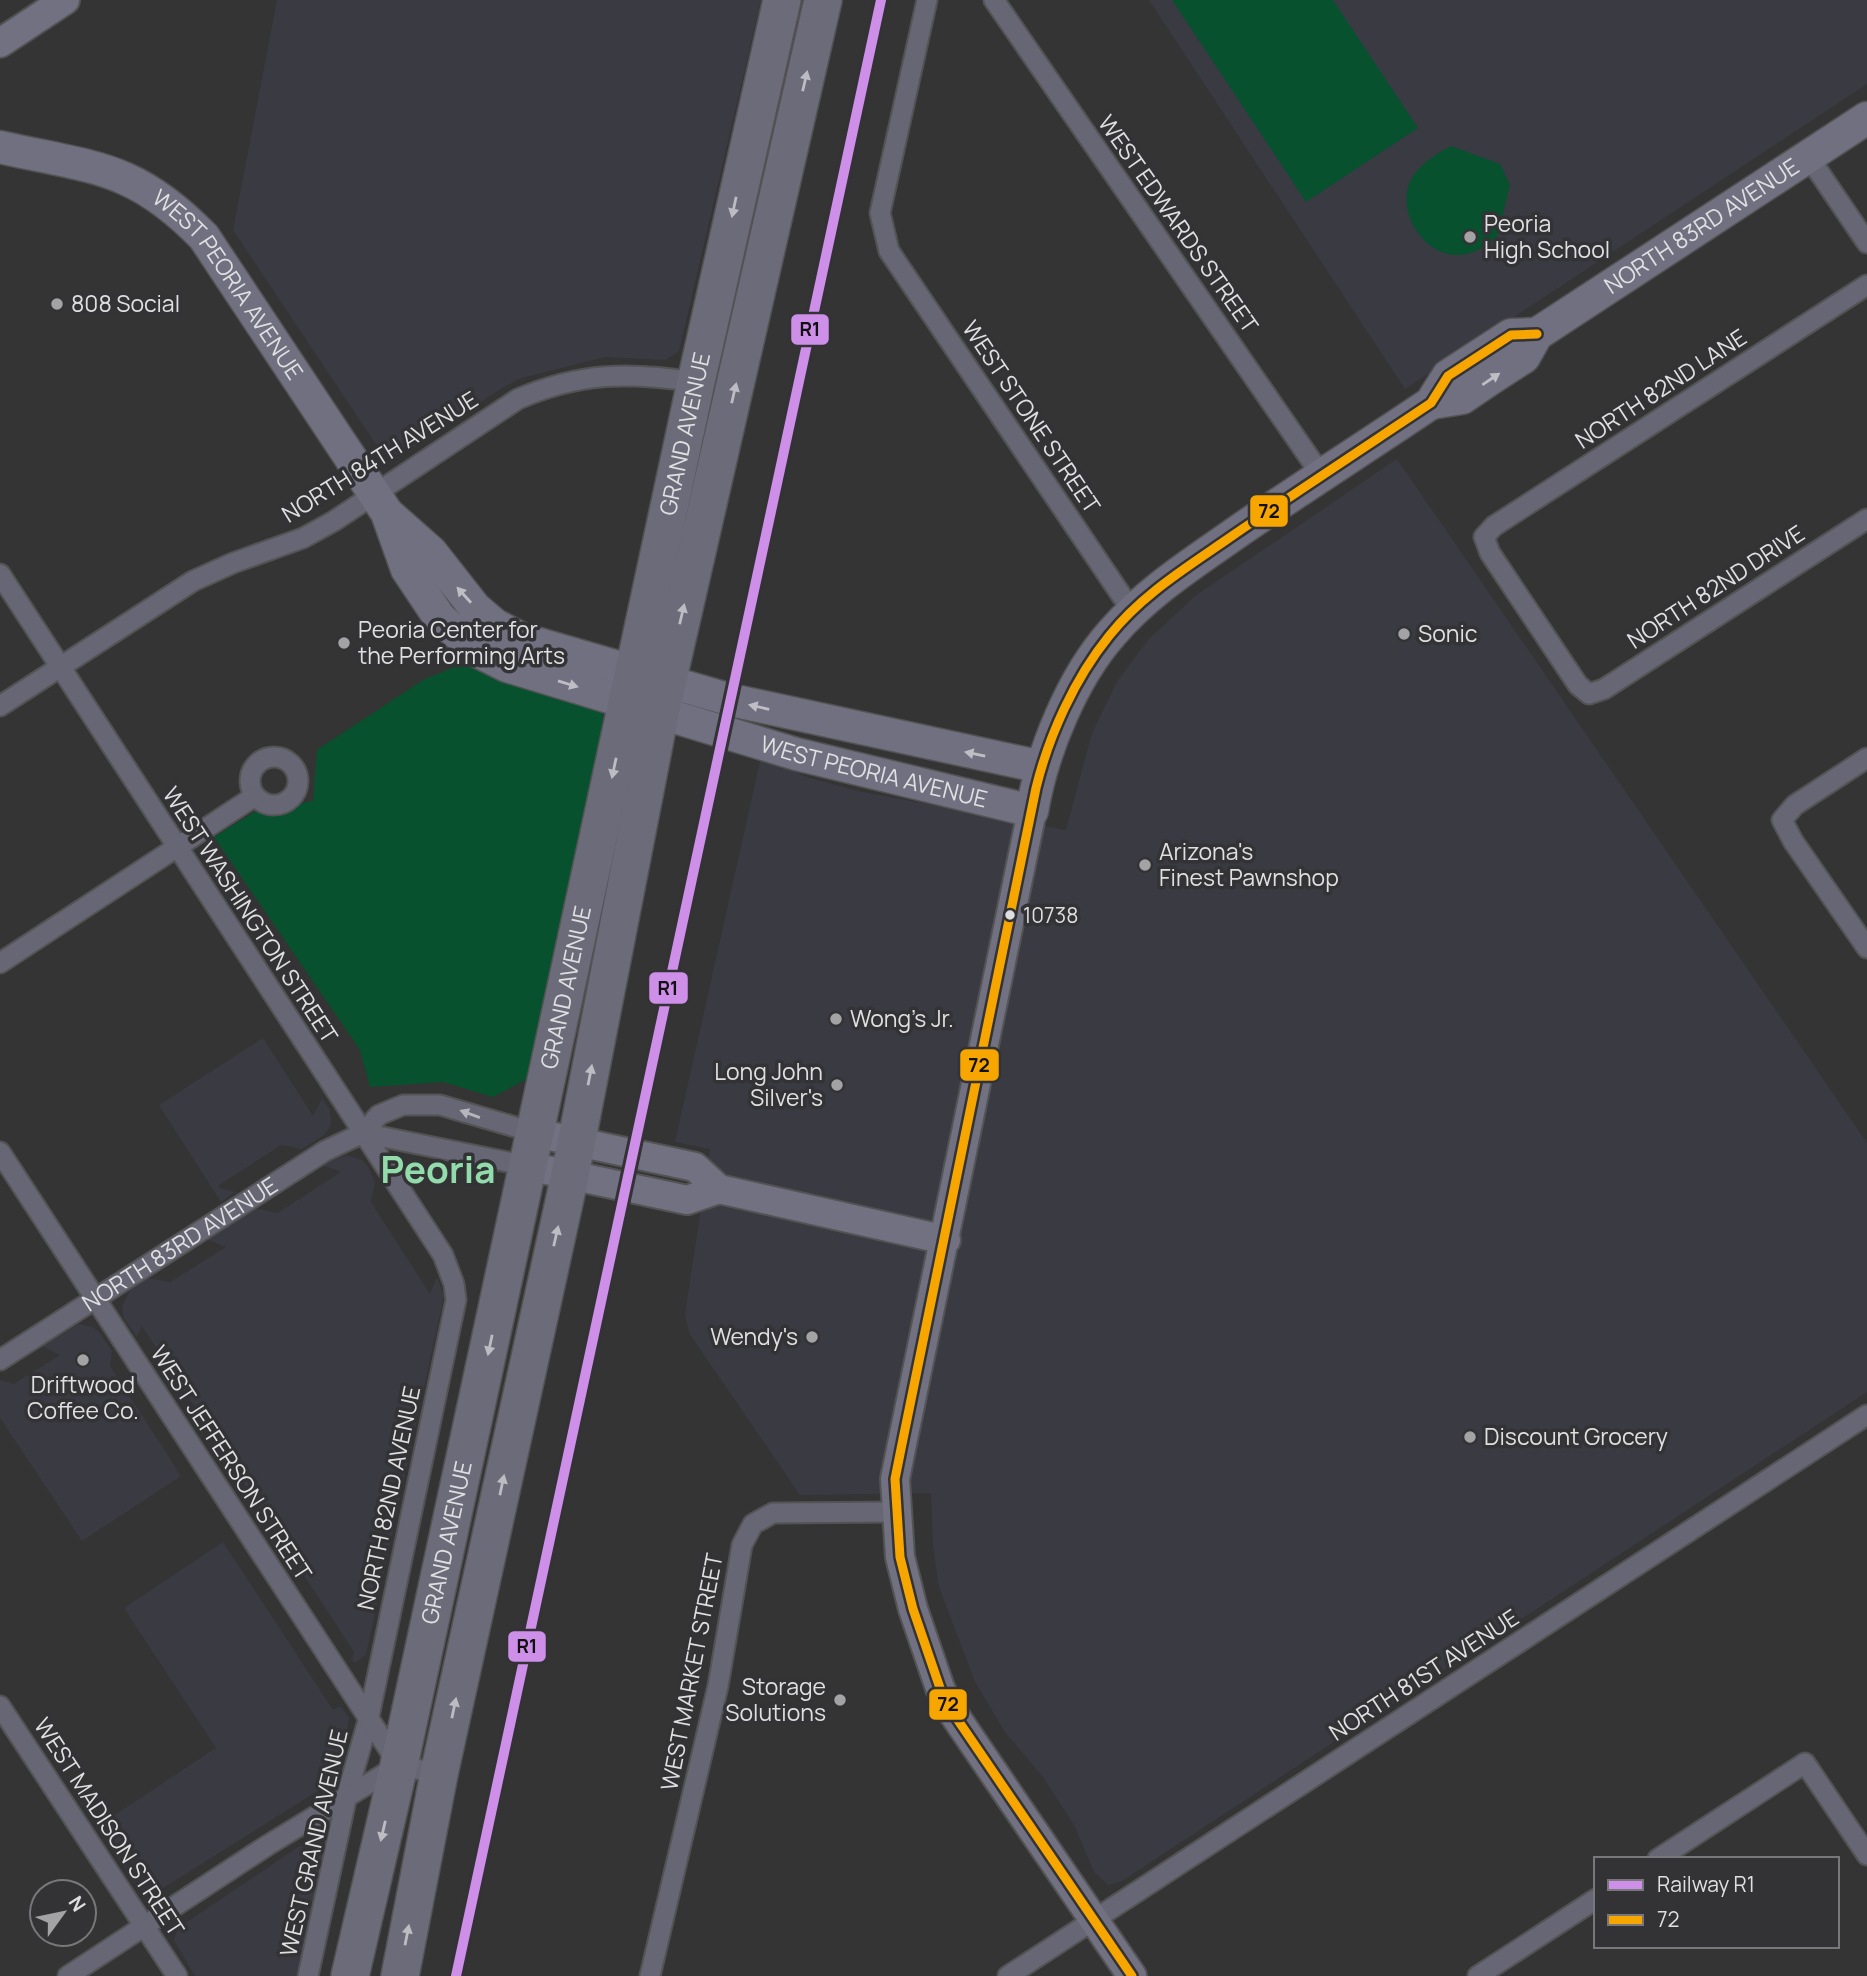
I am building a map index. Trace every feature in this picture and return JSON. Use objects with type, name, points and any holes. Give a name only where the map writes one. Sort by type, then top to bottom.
[{"type":"highway","name":"GRAND AVENUE","points":[[400,1976],[439,1774],[573,1159],[696,382],[782,0]]},
{"type":"highway","name":"GRAND AVENUE","points":[[350,1976],[399,1765],[532,1150],[790,148],[823,0]]},
{"type":"highway","points":[[749,140],[790,148]]},
{"type":"main road","points":[[0,43],[65,0]]},
{"type":"main road","name":"NORTH 83RD AVENUE","points":[[1037,789],[1087,667],[1132,611],[1177,574],[1431,403],[1448,376],[1511,335],[1537,334],[1867,118]]},
{"type":"main road","name":"WEST PEORIA AVENUE","points":[[0,147],[100,168],[125,176],[146,187],[186,219],[221,261],[381,503],[431,552],[452,582],[495,625],[522,639],[796,754],[1037,789]]},
{"type":"main road","name":"WEST PEORIA AVENUE","points":[[648,692],[731,701],[1037,789]]},
{"type":"main road","points":[[1037,789],[895,1479],[897,1511],[906,1584],[940,1688],[951,1710],[1132,1976]]},
{"type":"main road","name":"NORTH 83RD AVENUE","points":[[532,1150],[573,1159],[687,1200],[719,1189],[946,1240]]},
{"type":"street","name":"WEST STONE STREET","points":[[927,0],[880,213],[889,251],[1132,611]]},
{"type":"street","name":"WEST EDWARDS STREET","points":[[995,0],[1322,476]]},
{"type":"street","points":[[1808,156],[1867,243]]},
{"type":"street","name":"NORTH 82ND LANE","points":[[1590,694],[1578,685],[1490,553],[1484,537],[1494,526],[1867,285]]},
{"type":"street","name":"NORTH 84TH AVENUE","points":[[0,706],[193,581],[233,563],[303,538],[381,503],[518,400],[548,386],[601,375],[662,377],[696,382]]},
{"type":"street","name":"NORTH 82ND DRIVE","points":[[1590,694],[1604,689],[1867,519]]},
{"type":"street","name":"WEST WASHINGTON STREET","points":[[0,574],[443,1255],[454,1284]]},
{"type":"street","points":[[1867,758],[1795,805],[1782,820],[1793,841],[1867,948]]},
{"type":"street","points":[[0,963],[255,796]]},
{"type":"street","name":"NORTH 83RD AVENUE","points":[[0,1360],[325,1150],[363,1133],[392,1108],[419,1104],[453,1108],[532,1150]]},
{"type":"street","name":"NORTH 83RD AVENUE","points":[[363,1133],[532,1150]]},
{"type":"street","name":"WEST JEFFERSON STREET","points":[[0,1152],[399,1765]]},
{"type":"street","name":"NORTH 82ND AVENUE","points":[[368,1721],[456,1300],[454,1284]]},
{"type":"street","name":"NORTH 81ST AVENUE","points":[[1008,1976],[1867,1415]]},
{"type":"street","name":"WEST MARKET STREET","points":[[650,1976],[718,1686],[727,1618],[747,1534],[761,1517],[773,1513],[897,1511]]},
{"type":"street","name":"WEST MADISON STREET","points":[[0,1706],[177,1976]]},
{"type":"street","name":"WEST GRAND AVENUE","points":[[308,1976],[348,1795],[368,1721]]},
{"type":"street","points":[[1661,1857],[1805,1763],[1867,1854]]},
{"type":"street","points":[[68,1976],[348,1795],[399,1765],[439,1774]]},
{"type":"street","points":[[1478,1976],[1594,1900]]},
{"type":"shaded area","points":[[277,0],[761,0],[679,351],[666,360],[605,357],[521,378],[403,454],[383,455],[233,230]]},
{"type":"shaded area","name":"Peoria High School","points":[[1149,0],[1867,0],[1867,84],[1405,389]]},
{"type":"shaded area","points":[[1397,459],[1867,1143],[1867,1392],[1122,1881],[1108,1885],[1094,1872],[1075,1827],[1043,1777],[1005,1732],[975,1682],[939,1587],[933,1546],[931,1493],[800,1495],[689,1333],[685,1314],[710,1149],[675,1142],[761,757],[807,777],[858,791],[1066,830],[1092,733],[1118,680],[1148,640],[1195,596]]},
{"type":"shaded area","points":[[263,1038],[313,1116],[322,1099],[330,1110],[331,1126],[324,1135],[302,1149],[281,1145],[219,1185],[219,1188],[235,1192],[221,1202],[159,1105]]},
{"type":"shaded area","points":[[346,1155],[362,1160],[369,1168],[375,1183],[371,1202],[430,1294],[437,1277],[444,1296],[366,1654],[357,1662],[352,1662],[354,1652],[142,1326],[137,1337],[124,1319],[122,1307],[130,1290],[148,1278],[170,1282],[226,1247],[206,1239],[254,1208],[278,1213],[341,1172],[322,1165]]},
{"type":"shaded area","points":[[79,1324],[99,1332],[112,1351],[110,1366],[181,1476],[82,1541],[0,1418],[0,1380],[14,1384],[60,1355],[42,1346]]},
{"type":"shaded area","points":[[223,1542],[333,1710],[341,1706],[349,1718],[340,1770],[335,1780],[160,1890],[145,1892],[138,1887],[98,1826],[216,1748],[124,1608]]},
{"type":"shaded area","points":[[313,1837],[321,1841],[323,1851],[296,1976],[195,1976],[174,1940],[178,1928]]},
{"type":"green space","points":[[1172,0],[1333,0],[1418,128],[1306,202]]},
{"type":"green space","points":[[1451,146],[1500,164],[1510,185],[1497,238],[1479,250],[1463,255],[1445,253],[1423,239],[1414,228],[1407,202],[1408,188],[1413,176],[1430,159]]},
{"type":"green space","points":[[464,663],[574,698],[602,711],[605,731],[534,1075],[493,1097],[443,1082],[370,1087],[360,1050],[214,837],[254,812],[313,801],[317,750],[423,680]]},
{"type":"rail line","name":"R1","points":[[456,1976],[881,0]]},
{"type":"transit line","name":"72","points":[[1132,1976],[951,1710],[940,1688],[913,1609],[900,1557],[895,1479],[1036,788],[1048,748],[1074,689],[1109,636],[1136,607],[1199,558],[1431,403],[1448,376],[1511,335],[1537,334]]},
{"type":"place","name":"Peoria High School","points":[[1470,237]]},
{"type":"place","name":"808 Social","points":[[57,304]]},
{"type":"place","name":"Sonic","points":[[1404,634]]},
{"type":"place","name":"Peoria Center for the Performing Arts","points":[[344,643]]},
{"type":"place","name":"Arizona's Finest Pawnshop","points":[[1145,865]]},
{"type":"place","name":"10738","points":[[1010,915]]},
{"type":"place","name":"Wong's Jr.","points":[[836,1019]]},
{"type":"place","name":"Long John Silver's","points":[[837,1085]]},
{"type":"place","name":"Wendy's","points":[[812,1337]]},
{"type":"place","name":"Driftwood Coffee Co.","points":[[83,1360]]},
{"type":"place","name":"Discount Grocery","points":[[1470,1437]]},
{"type":"place","name":"Storage Solutions","points":[[840,1700]]},
{"type":"district","name":"Peoria","points":[[438,1170]]}]
